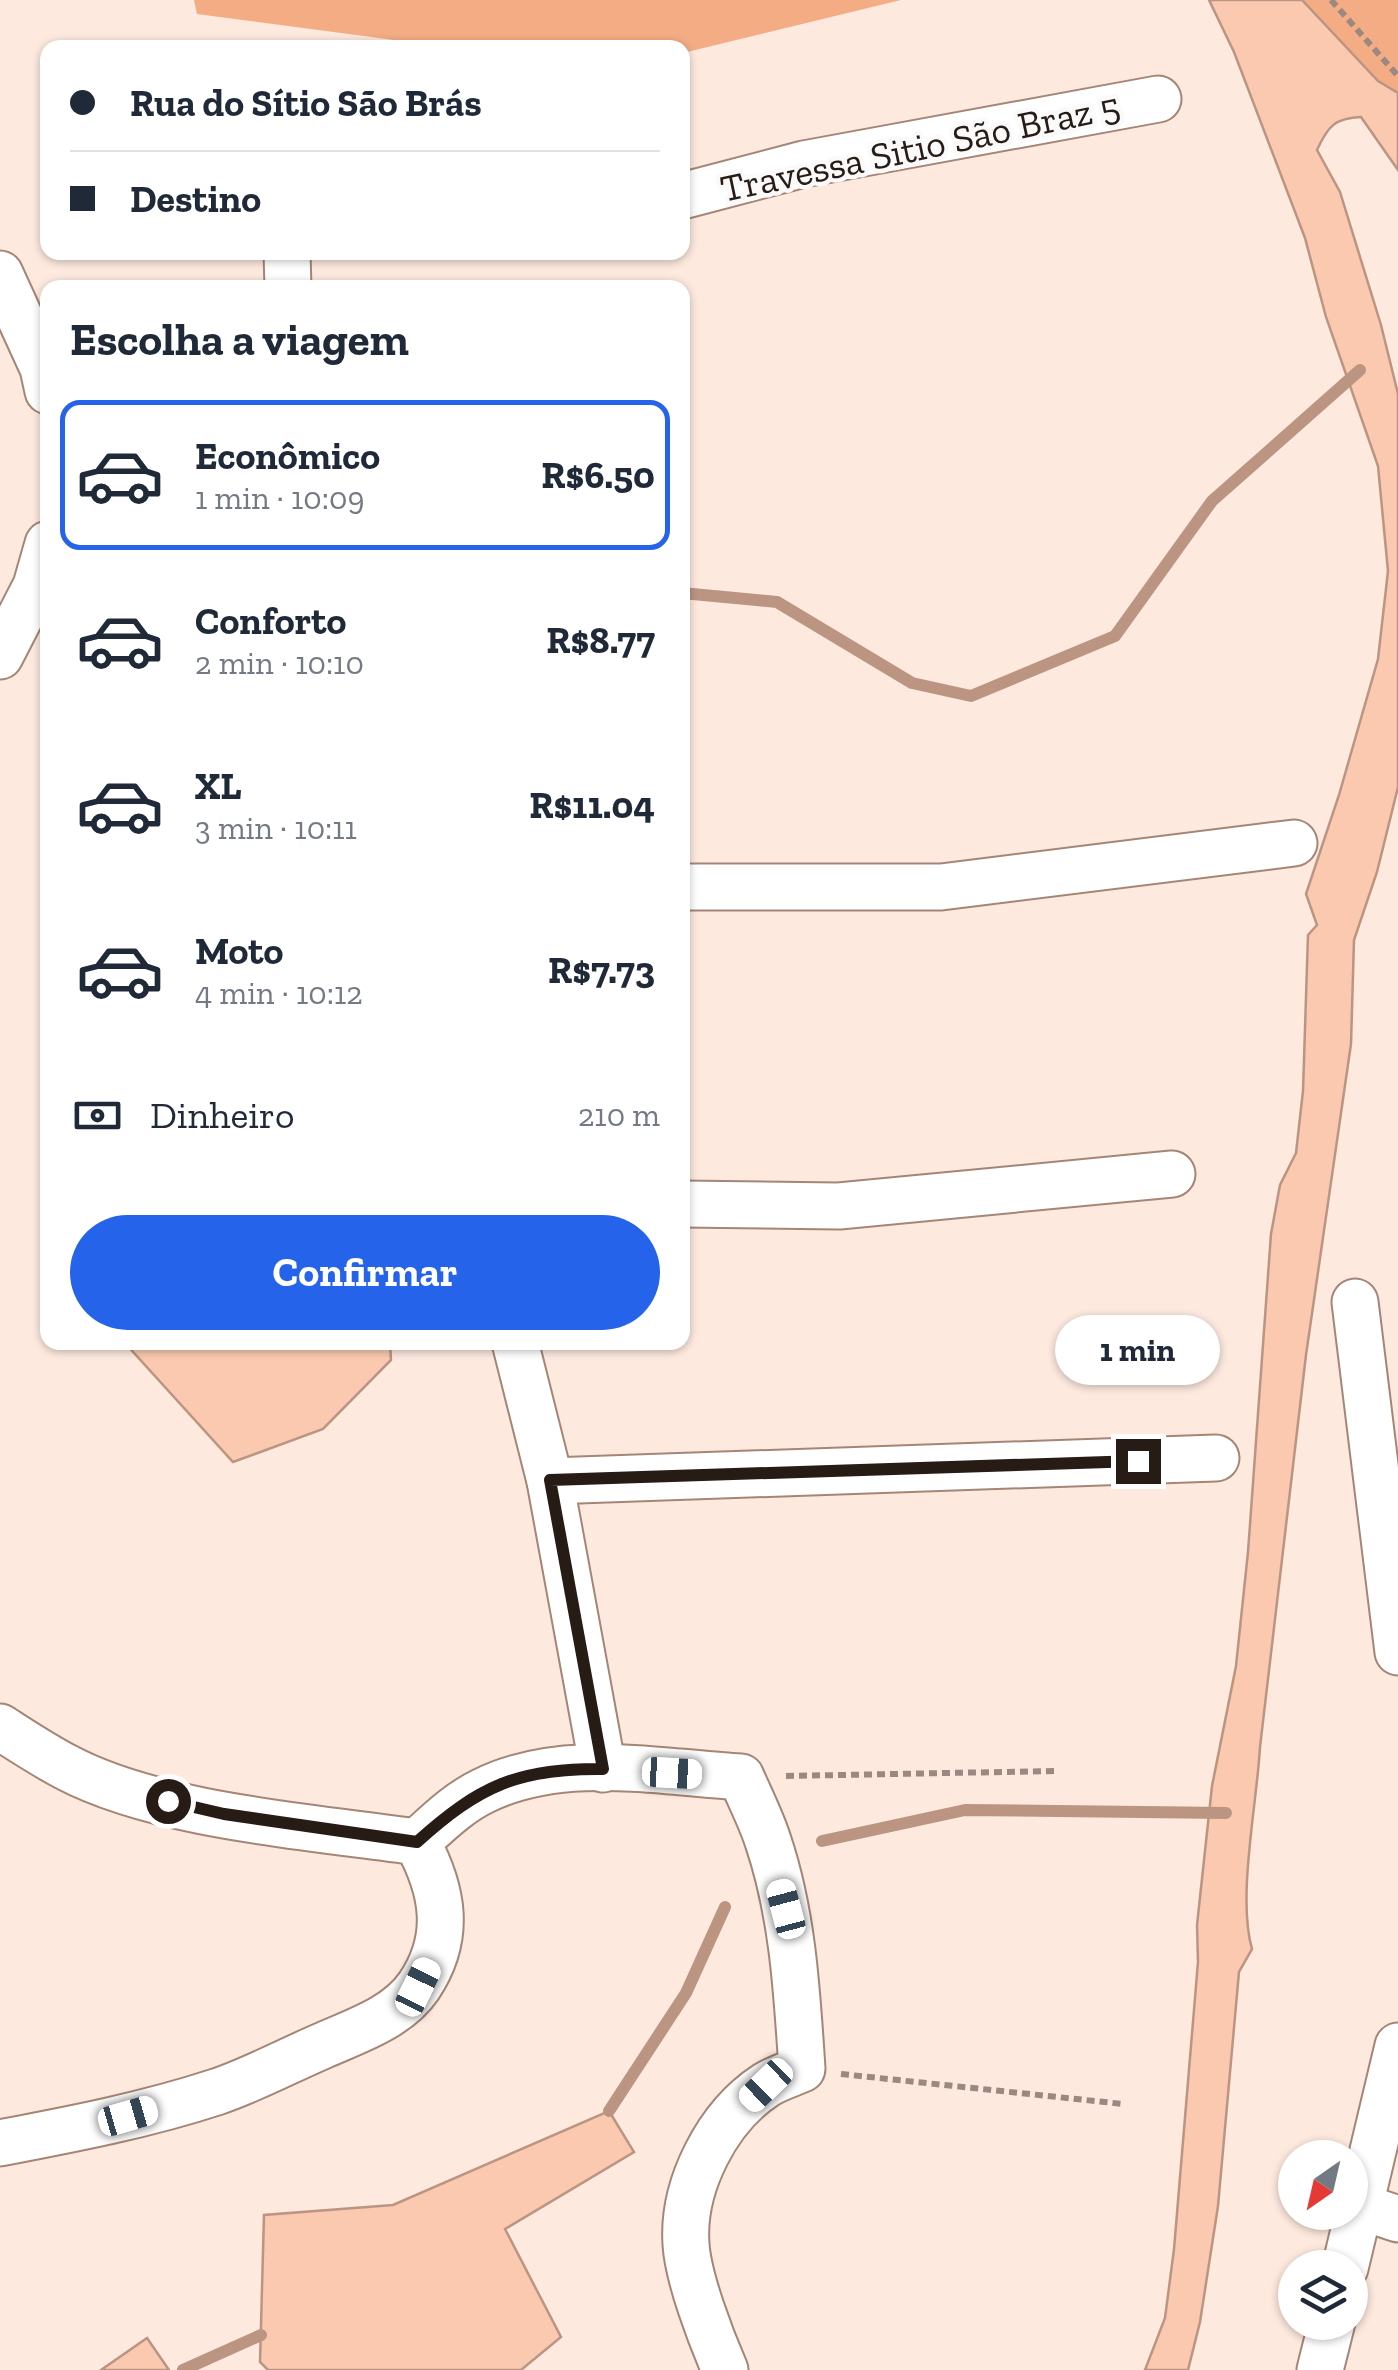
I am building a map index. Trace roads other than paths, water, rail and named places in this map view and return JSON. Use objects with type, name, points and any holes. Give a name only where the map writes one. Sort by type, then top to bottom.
[{"type":"street","name":"Travessa Sitio São Braz 5","points":[[690,194],[804,164],[1158,99]]},
{"type":"street","points":[[0,274],[40,361]]},
{"type":"street","points":[[0,656],[40,572]]},
{"type":"street","points":[[690,887],[941,887],[1294,843]]},
{"type":"street","points":[[690,1204],[839,1206],[1172,1174]]},
{"type":"street","points":[[1354,1302],[1398,1652]]},
{"type":"street","points":[[517,1350],[550,1480],[603,1769]]},
{"type":"street","points":[[550,1480],[1216,1458]]},
{"type":"street","points":[[0,1727],[68,1768],[140,1795],[224,1814],[417,1842]]},
{"type":"street","points":[[417,1842],[482,1791],[520,1776],[561,1768],[741,1777],[768,1840],[786,1909],[797,1984],[802,2070],[766,2085],[737,2113],[707,2149],[690,2190],[686,2246],[725,2370]]},
{"type":"street","points":[[0,2143],[97,2125],[219,2091],[389,2015],[418,1987],[437,1948],[442,1909],[434,1874],[417,1842]]},
{"type":"street","points":[[1356,2250],[1379,2212],[1398,2046]]},
{"type":"street","points":[[1320,2370],[1328,2340]]},
{"type":"waterway","points":[[690,594],[777,602],[912,683],[971,696],[1115,636],[1212,501],[1360,370]]},
{"type":"waterway","points":[[822,1841],[965,1810],[1226,1813]]},
{"type":"waterway","points":[[609,2111],[686,1993],[725,1907]]},
{"type":"waterway","points":[[183,2370],[261,2335]]}]
